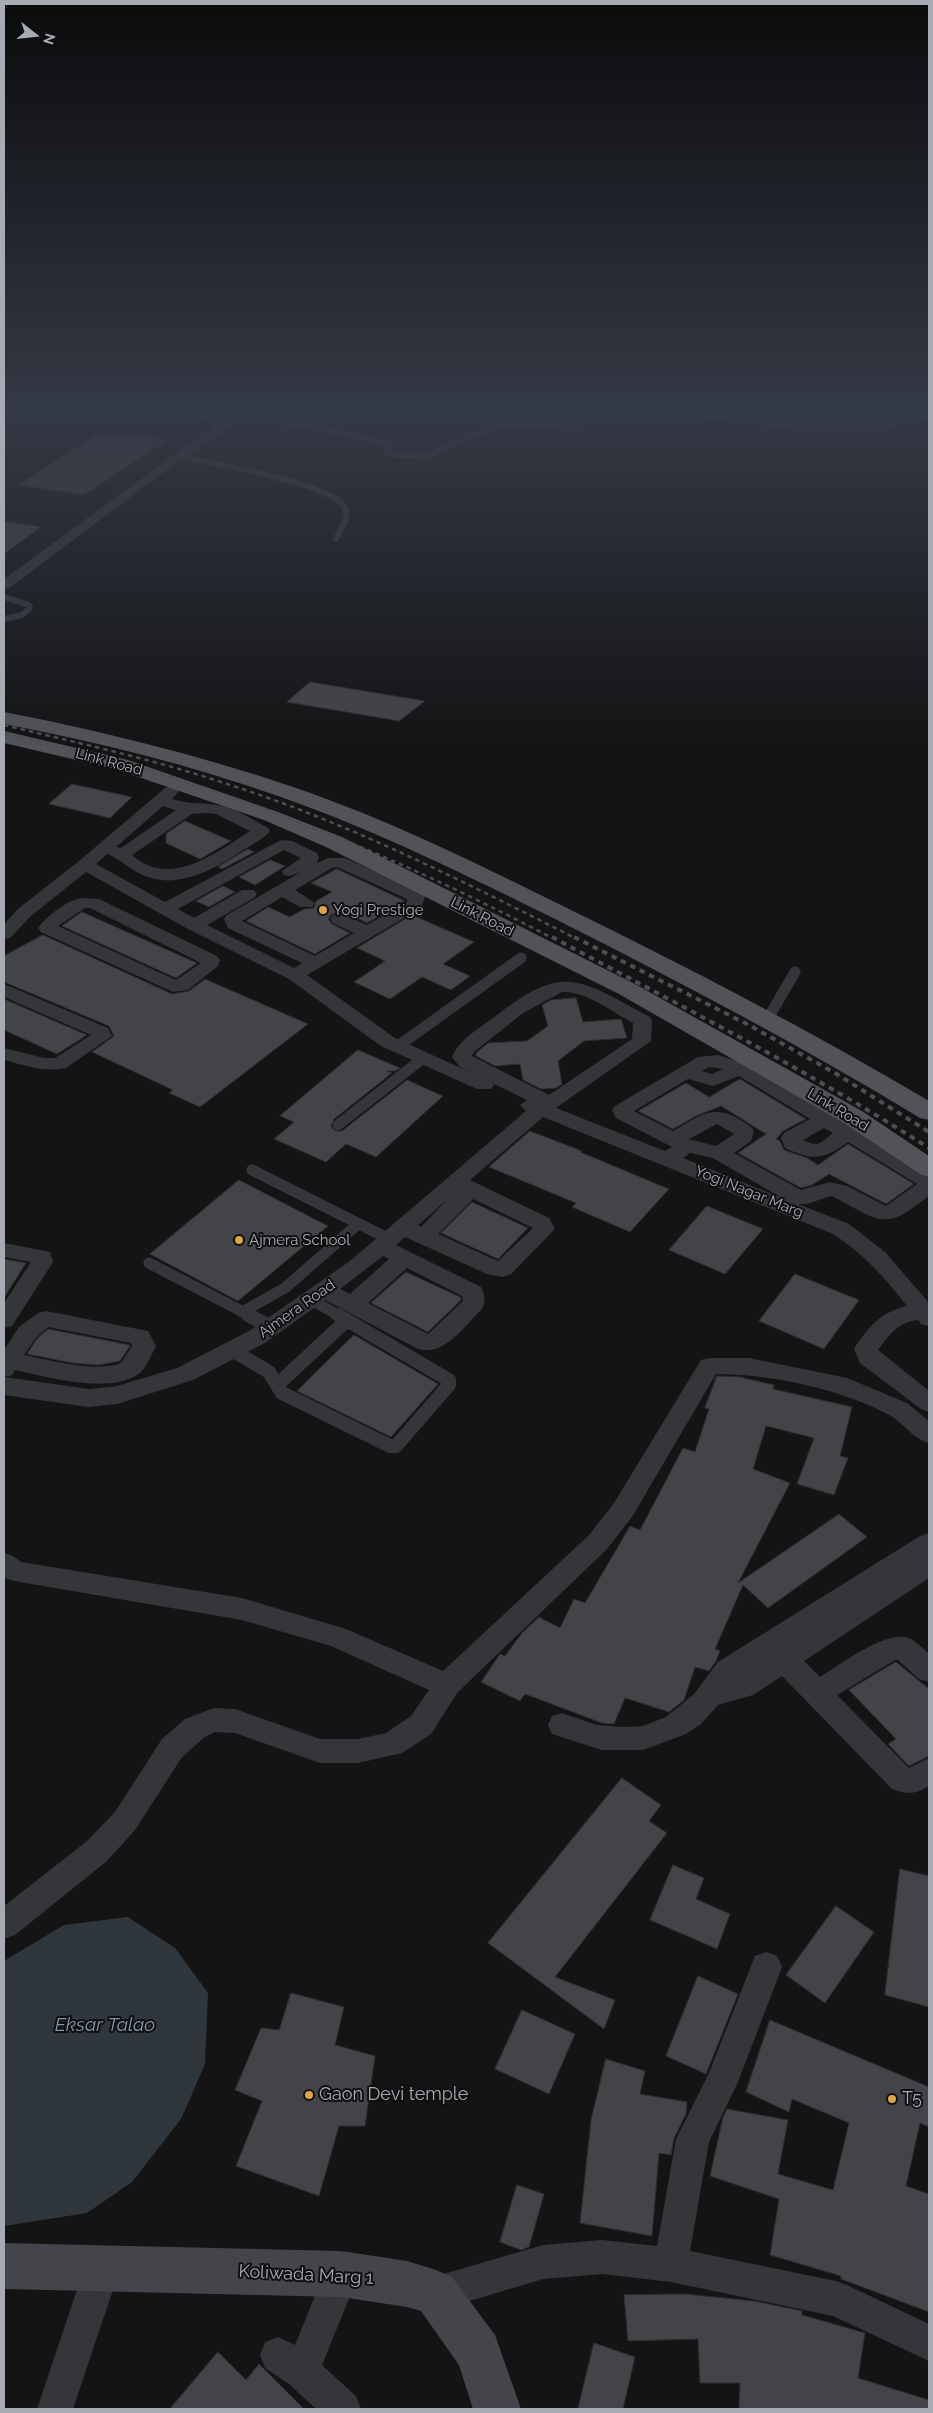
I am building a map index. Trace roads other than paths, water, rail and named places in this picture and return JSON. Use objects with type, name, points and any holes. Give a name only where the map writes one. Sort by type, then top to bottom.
[{"type":"main road","name":"Link Road","points":[[4,718],[145,749],[210,767],[319,804],[376,826],[622,944],[711,989],[929,1112]]},
{"type":"main road","name":"Link Road","points":[[4,737],[121,764],[180,783],[272,826],[334,842],[597,974],[653,1015],[853,1117],[929,1168]]},
{"type":"street","points":[[4,585],[89,523]]},
{"type":"street","points":[[4,934],[25,912],[85,865],[180,783]]},
{"type":"street","points":[[160,800],[188,809],[206,808],[220,810],[272,826]]},
{"type":"street","points":[[122,854],[188,809]]},
{"type":"street","points":[[104,848],[122,854],[125,859],[144,870],[169,875],[185,874],[272,826]]},
{"type":"street","points":[[170,907],[280,845],[286,845],[311,857],[310,860],[208,929],[185,948]]},
{"type":"street","points":[[295,975],[316,963],[415,904],[416,897],[339,862],[328,863],[233,919],[234,924],[316,963]]},
{"type":"street","points":[[85,865],[149,900],[170,907],[295,975],[398,1046],[422,1059],[545,1106]]},
{"type":"street","points":[[282,890],[306,903]]},
{"type":"street","points":[[120,916],[149,900]]},
{"type":"street","points":[[81,903],[93,903],[120,916],[211,960],[209,966],[180,986],[173,986],[47,928],[81,903]]},
{"type":"street","points":[[4,909],[25,912]]},
{"type":"street","points":[[339,919],[367,932]]},
{"type":"street","points":[[208,929],[242,928]]},
{"type":"street","points":[[579,988],[597,974]]},
{"type":"street","points":[[545,1106],[467,1063],[462,1057],[465,1049],[538,994],[558,985],[579,988],[653,1015]]},
{"type":"street","points":[[4,990],[101,1032],[102,1036],[59,1064],[44,1064],[4,1054]]},
{"type":"street","name":"Ajmera Road","points":[[4,1386],[89,1398],[117,1395],[128,1381],[185,1374],[257,1337],[463,1186],[545,1106],[640,1041],[653,1015]]},
{"type":"street","points":[[705,1061],[718,1061],[739,1068],[927,1181],[927,1187],[890,1213],[879,1213],[840,1190],[830,1189],[807,1197],[797,1197],[719,1153],[676,1148],[623,1114],[622,1110],[705,1061]]},
{"type":"street","name":"Yogi Nagar Marg","points":[[545,1106],[676,1148],[841,1229],[857,1238],[926,1314]]},
{"type":"street","points":[[676,1148],[714,1117],[722,1118],[744,1131],[744,1136],[719,1153]]},
{"type":"street","points":[[824,1119],[791,1138],[792,1143],[811,1153],[817,1153],[847,1133]]},
{"type":"street","points":[[391,1238],[423,1237],[495,1269],[503,1269],[544,1229],[541,1223],[463,1186],[423,1237]]},
{"type":"street","points":[[316,1295],[349,1313],[426,1343],[435,1341],[474,1302],[473,1292],[404,1258],[391,1238]]},
{"type":"street","points":[[4,1250],[42,1257],[42,1262],[4,1320]]},
{"type":"street","points":[[349,1313],[404,1258]]},
{"type":"street","points":[[926,1314],[906,1312],[890,1318],[866,1349],[868,1357],[929,1403]]},
{"type":"street","points":[[46,1320],[140,1337],[144,1346],[130,1369],[128,1381],[7,1364],[36,1322],[46,1320]]},
{"type":"street","points":[[4,1925],[96,1851],[125,1821],[172,1748],[195,1728],[214,1720],[234,1721],[320,1751],[358,1751],[392,1744],[421,1725],[447,1685],[598,1542],[623,1510],[709,1366],[749,1366],[847,1388],[899,1409],[929,1434]]},
{"type":"street","points":[[562,1725],[601,1738],[645,1739],[671,1730],[690,1717],[713,1695],[743,1687],[777,1652],[882,1584],[929,1543]]},
{"type":"street","points":[[4,1564],[14,1571],[242,1609],[337,1637],[447,1685]]},
{"type":"street","points":[[882,1584],[929,1565]]},
{"type":"street","points":[[817,1693],[890,1649],[904,1648],[929,1671]]},
{"type":"street","points":[[777,1652],[902,1780],[910,1782],[929,1771]]},
{"type":"street","points":[[671,2265],[693,2139],[722,2082],[766,1967]]},
{"type":"street","points":[[497,2409],[478,2352],[436,2293],[543,2262],[602,2257],[671,2265],[836,2299],[929,2343]]},
{"type":"street","name":"Koliwada Marg 1","points":[[4,2266],[341,2274],[407,2284],[436,2293]]},
{"type":"street","points":[[55,2409],[102,2269]]},
{"type":"street","points":[[341,2274],[290,2363],[343,2409]]},
{"type":"lane","points":[[336,539],[344,523]]},
{"type":"lane","points":[[4,597],[23,601],[30,608],[22,615],[4,618]]},
{"type":"lane","points":[[398,1046],[521,958]]},
{"type":"lane","points":[[767,1020],[795,972]]},
{"type":"lane","points":[[338,1125],[422,1059]]},
{"type":"lane","points":[[252,1170],[358,1224],[391,1238]]},
{"type":"lane","points":[[242,1312],[285,1288],[358,1224]]},
{"type":"lane","points":[[148,1263],[271,1327]]},
{"type":"lane","points":[[232,1350],[269,1372],[277,1386],[282,1393],[390,1446],[396,1446],[449,1386],[449,1380],[349,1313],[277,1386]]},
{"type":"water","name":"Eksar Talao","points":[[128,1917],[175,1948],[208,1993],[205,2064],[181,2119],[132,2182],[87,2213],[4,2226],[4,1961],[64,1925]]},
{"type":"railway","points":[[4,725],[170,766],[270,799],[404,854],[577,939]]},
{"type":"railway","points":[[4,733],[149,771],[286,817],[420,873],[554,939]]},
{"type":"railway","points":[[552,937],[790,1065],[929,1148]]},
{"type":"railway","points":[[574,937],[747,1024],[835,1073],[929,1132]]},
{"type":"place","name":"Yogi Prestige","points":[[323,910]]},
{"type":"place","name":"Ajmera School","points":[[239,1240]]},
{"type":"place","name":"Gaon Devi temple","points":[[309,2095]]},
{"type":"place","name":"T5","points":[[892,2099]]}]
